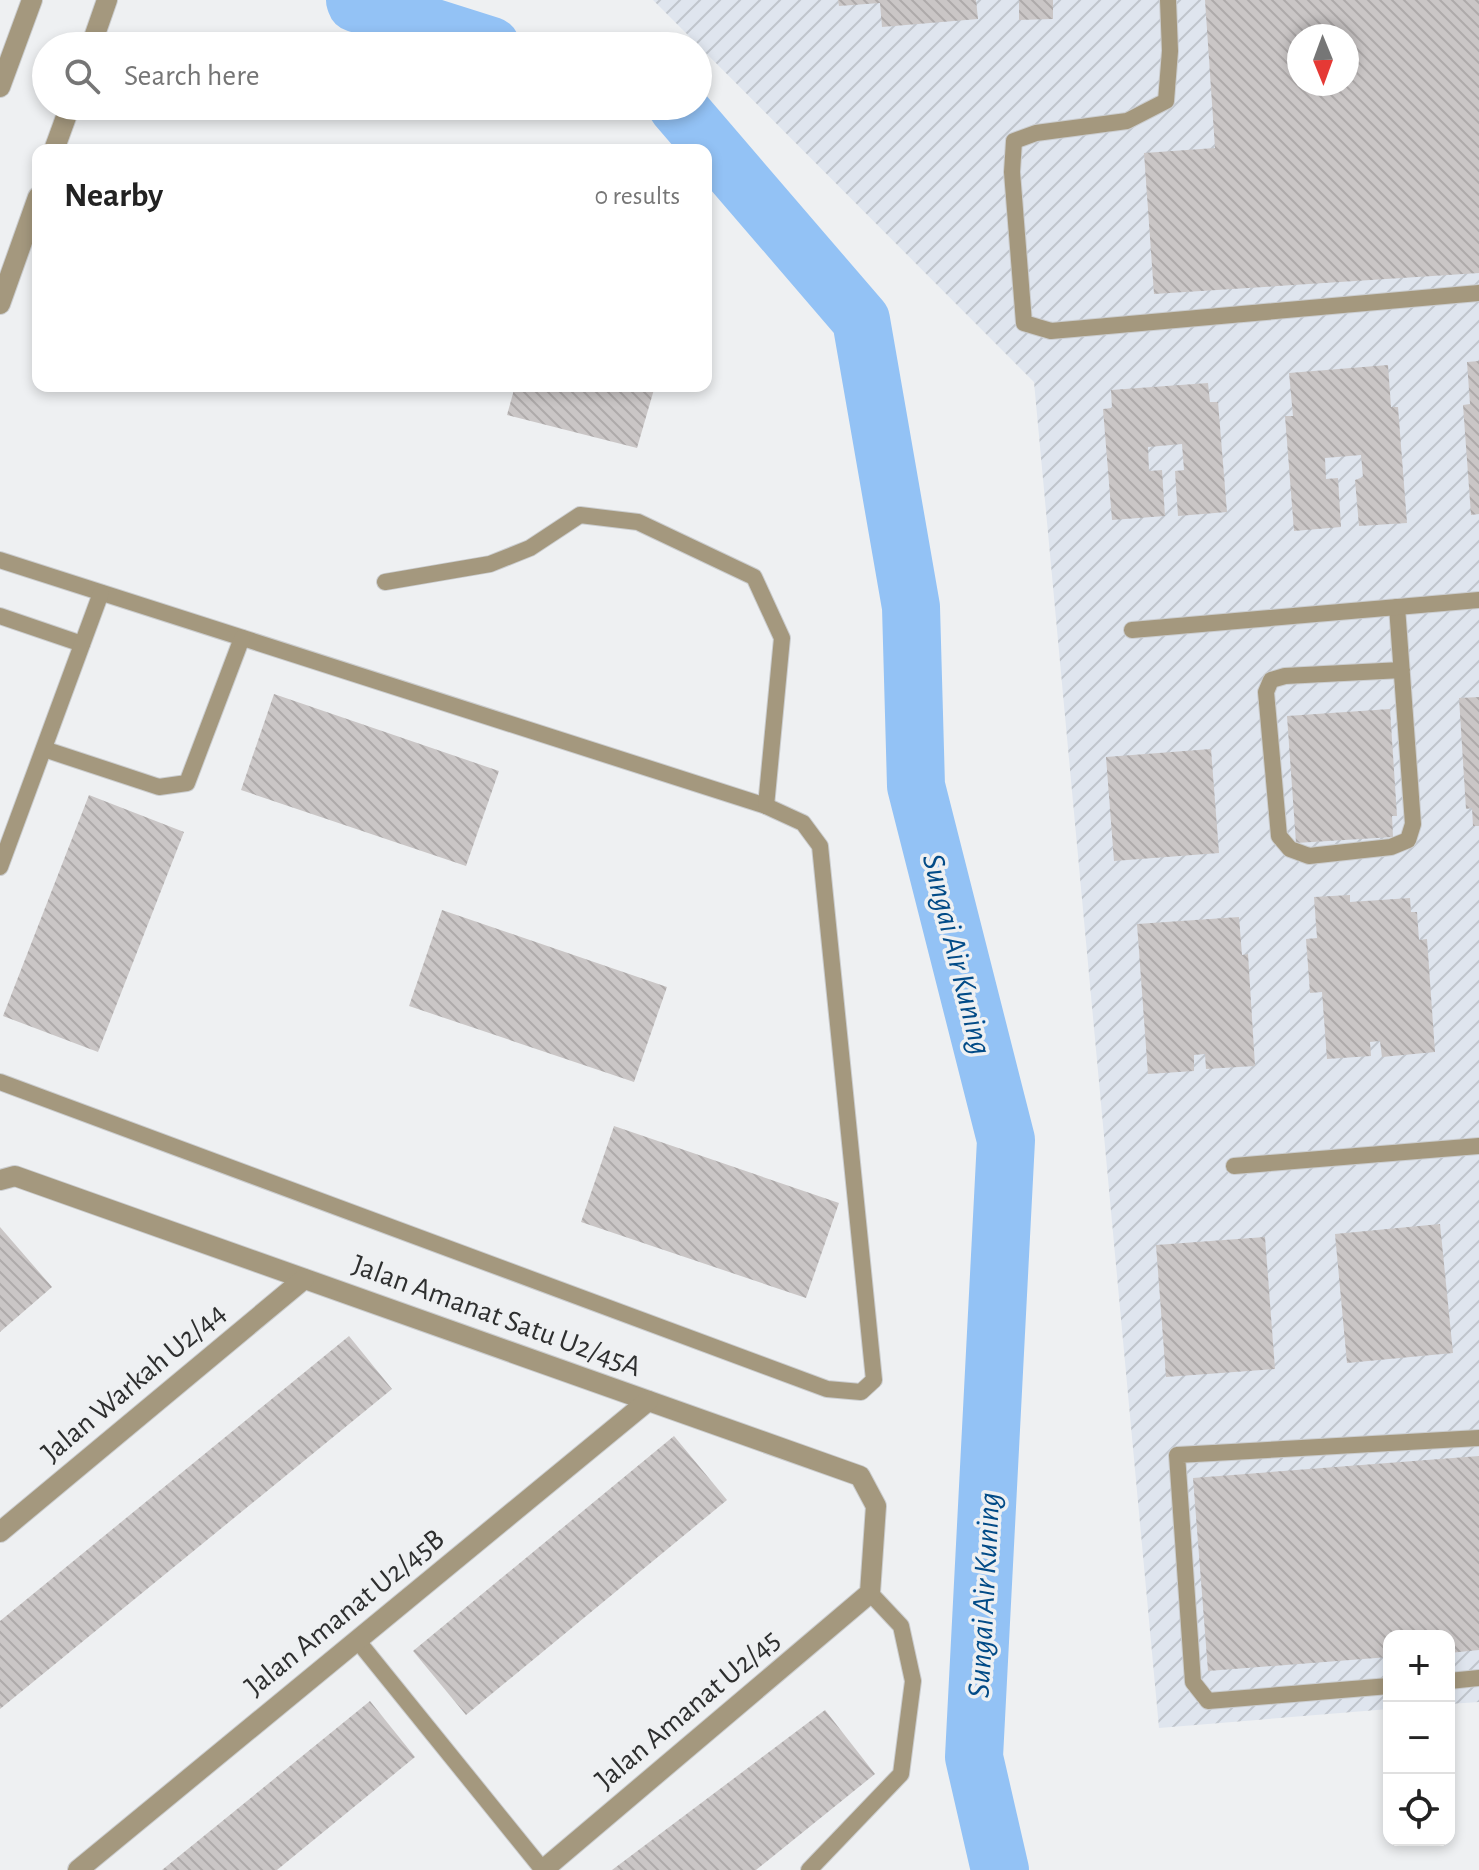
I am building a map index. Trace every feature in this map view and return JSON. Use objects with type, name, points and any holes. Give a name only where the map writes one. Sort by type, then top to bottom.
[{"type":"street","points":[[0,87],[8,42],[32,0]]},
{"type":"street","points":[[96,32],[107,0]]},
{"type":"street","points":[[56,144],[65,120]]},
{"type":"street","points":[[0,304],[32,214]]},
{"type":"street","name":"Jalan Amanat Satu U2/45A","points":[[0,1180],[15,1176],[860,1476],[876,1506],[870,1593]]},
{"type":"street","name":"Jalan Warkah U2/44","points":[[0,1532],[304,1279]]},
{"type":"street","name":"Jalan Amanat U2/45B","points":[[78,1870],[648,1401]]},
{"type":"street","name":"Jalan Amanat U2/45","points":[[543,1870],[870,1593]]},
{"type":"lane","points":[[1168,0],[1170,51],[1166,101],[1127,121],[1036,133],[1014,141],[1012,172],[1024,323],[1051,331],[1479,293]]},
{"type":"lane","points":[[385,582],[490,564],[530,548],[580,515],[638,522],[754,577],[782,638],[766,806]]},
{"type":"lane","points":[[0,560],[766,806],[803,823],[820,846],[874,1380],[861,1392],[827,1389],[0,1082]]},
{"type":"lane","points":[[0,867],[101,593]]},
{"type":"lane","points":[[1132,630],[1479,600]]},
{"type":"lane","points":[[1397,607],[1402,670],[1413,824],[1408,840],[1391,847],[1309,856],[1290,849],[1279,836],[1266,692],[1271,680],[1285,676],[1402,670]]},
{"type":"lane","points":[[0,616],[82,644]]},
{"type":"lane","points":[[44,749],[159,787],[187,783],[242,638]]},
{"type":"lane","points":[[1234,1166],[1479,1146]]},
{"type":"lane","points":[[1383,1686],[1208,1701],[1193,1682],[1177,1455],[1479,1438]]},
{"type":"lane","points":[[809,1870],[901,1774],[913,1681],[901,1626],[870,1593]]},
{"type":"lane","points":[[357,1640],[543,1870]]},
{"type":"lane","points":[[1455,1680],[1479,1678]]},
{"type":"shaded area","points":[[653,0],[1479,0],[1479,1702],[1455,1704],[1455,1630],[1383,1630],[1383,1709],[1159,1728],[1034,382],[712,59],[712,32],[685,32]]},
{"type":"building","points":[[838,0],[976,0],[978,19],[882,27],[880,3],[839,6]]},
{"type":"building","points":[[1019,0],[1053,0],[1053,19],[1019,20]]},
{"type":"building","points":[[1205,0],[1479,0],[1479,273],[1154,294],[1144,153],[1215,148]]},
{"type":"building","points":[[1479,361],[1479,514],[1471,515],[1463,405],[1470,404],[1467,362]]},
{"type":"building","points":[[1388,365],[1391,407],[1398,407],[1407,523],[1359,526],[1355,480],[1363,477],[1361,455],[1325,458],[1326,479],[1338,478],[1341,527],[1294,531],[1285,416],[1293,416],[1289,373]]},
{"type":"building","points":[[1208,383],[1210,402],[1218,402],[1227,512],[1178,516],[1175,471],[1184,470],[1182,444],[1148,447],[1149,471],[1162,470],[1165,516],[1112,520],[1103,409],[1112,408],[1111,390]]},
{"type":"building","points":[[513,392],[653,392],[637,448],[507,415]]},
{"type":"building","points":[[274,694],[499,771],[466,866],[241,790]]},
{"type":"building","points":[[1479,697],[1479,826],[1473,826],[1472,808],[1466,809],[1459,698]]},
{"type":"building","points":[[1390,709],[1397,816],[1392,816],[1393,837],[1296,843],[1287,716]]},
{"type":"building","points":[[1211,749],[1219,853],[1114,861],[1106,757]]},
{"type":"building","points":[[89,795],[184,832],[98,1052],[3,1016]]},
{"type":"building","points":[[1350,895],[1350,902],[1410,898],[1411,912],[1417,912],[1419,940],[1427,939],[1435,1052],[1382,1057],[1380,1041],[1370,1042],[1371,1056],[1327,1059],[1322,992],[1310,993],[1306,939],[1317,938],[1314,897]]},
{"type":"building","points":[[442,910],[667,987],[634,1082],[409,1006]]},
{"type":"building","points":[[1239,917],[1242,955],[1248,954],[1255,1066],[1206,1069],[1205,1054],[1194,1055],[1194,1071],[1148,1074],[1137,924]]},
{"type":"building","points":[[614,1126],[839,1203],[806,1298],[581,1222]]},
{"type":"building","points":[[1440,1224],[1453,1353],[1347,1363],[1335,1234]]},
{"type":"building","points":[[0,1227],[52,1287],[0,1332]]},
{"type":"building","points":[[1265,1237],[1275,1369],[1166,1377],[1156,1245]]},
{"type":"building","points":[[349,1336],[392,1389],[0,1709],[0,1621]]},
{"type":"building","points":[[674,1436],[727,1500],[466,1715],[413,1651]]},
{"type":"building","points":[[1479,1456],[1479,1650],[1455,1652],[1455,1630],[1383,1630],[1383,1657],[1208,1671],[1193,1478]]},
{"type":"building","points":[[370,1701],[415,1757],[277,1870],[162,1870]]},
{"type":"building","points":[[825,1710],[875,1774],[756,1870],[612,1870]]},
{"type":"waterway","name":"Sungai Air Kuning","points":[[355,0],[356,3],[447,32]]},
{"type":"waterway","name":"Sungai Air Kuning","points":[[689,120],[710,144]]},
{"type":"waterway","name":"Sungai Air Kuning","points":[[712,147],[861,320],[911,607],[916,786],[1006,1140],[974,1757],[1000,1870]]}]
